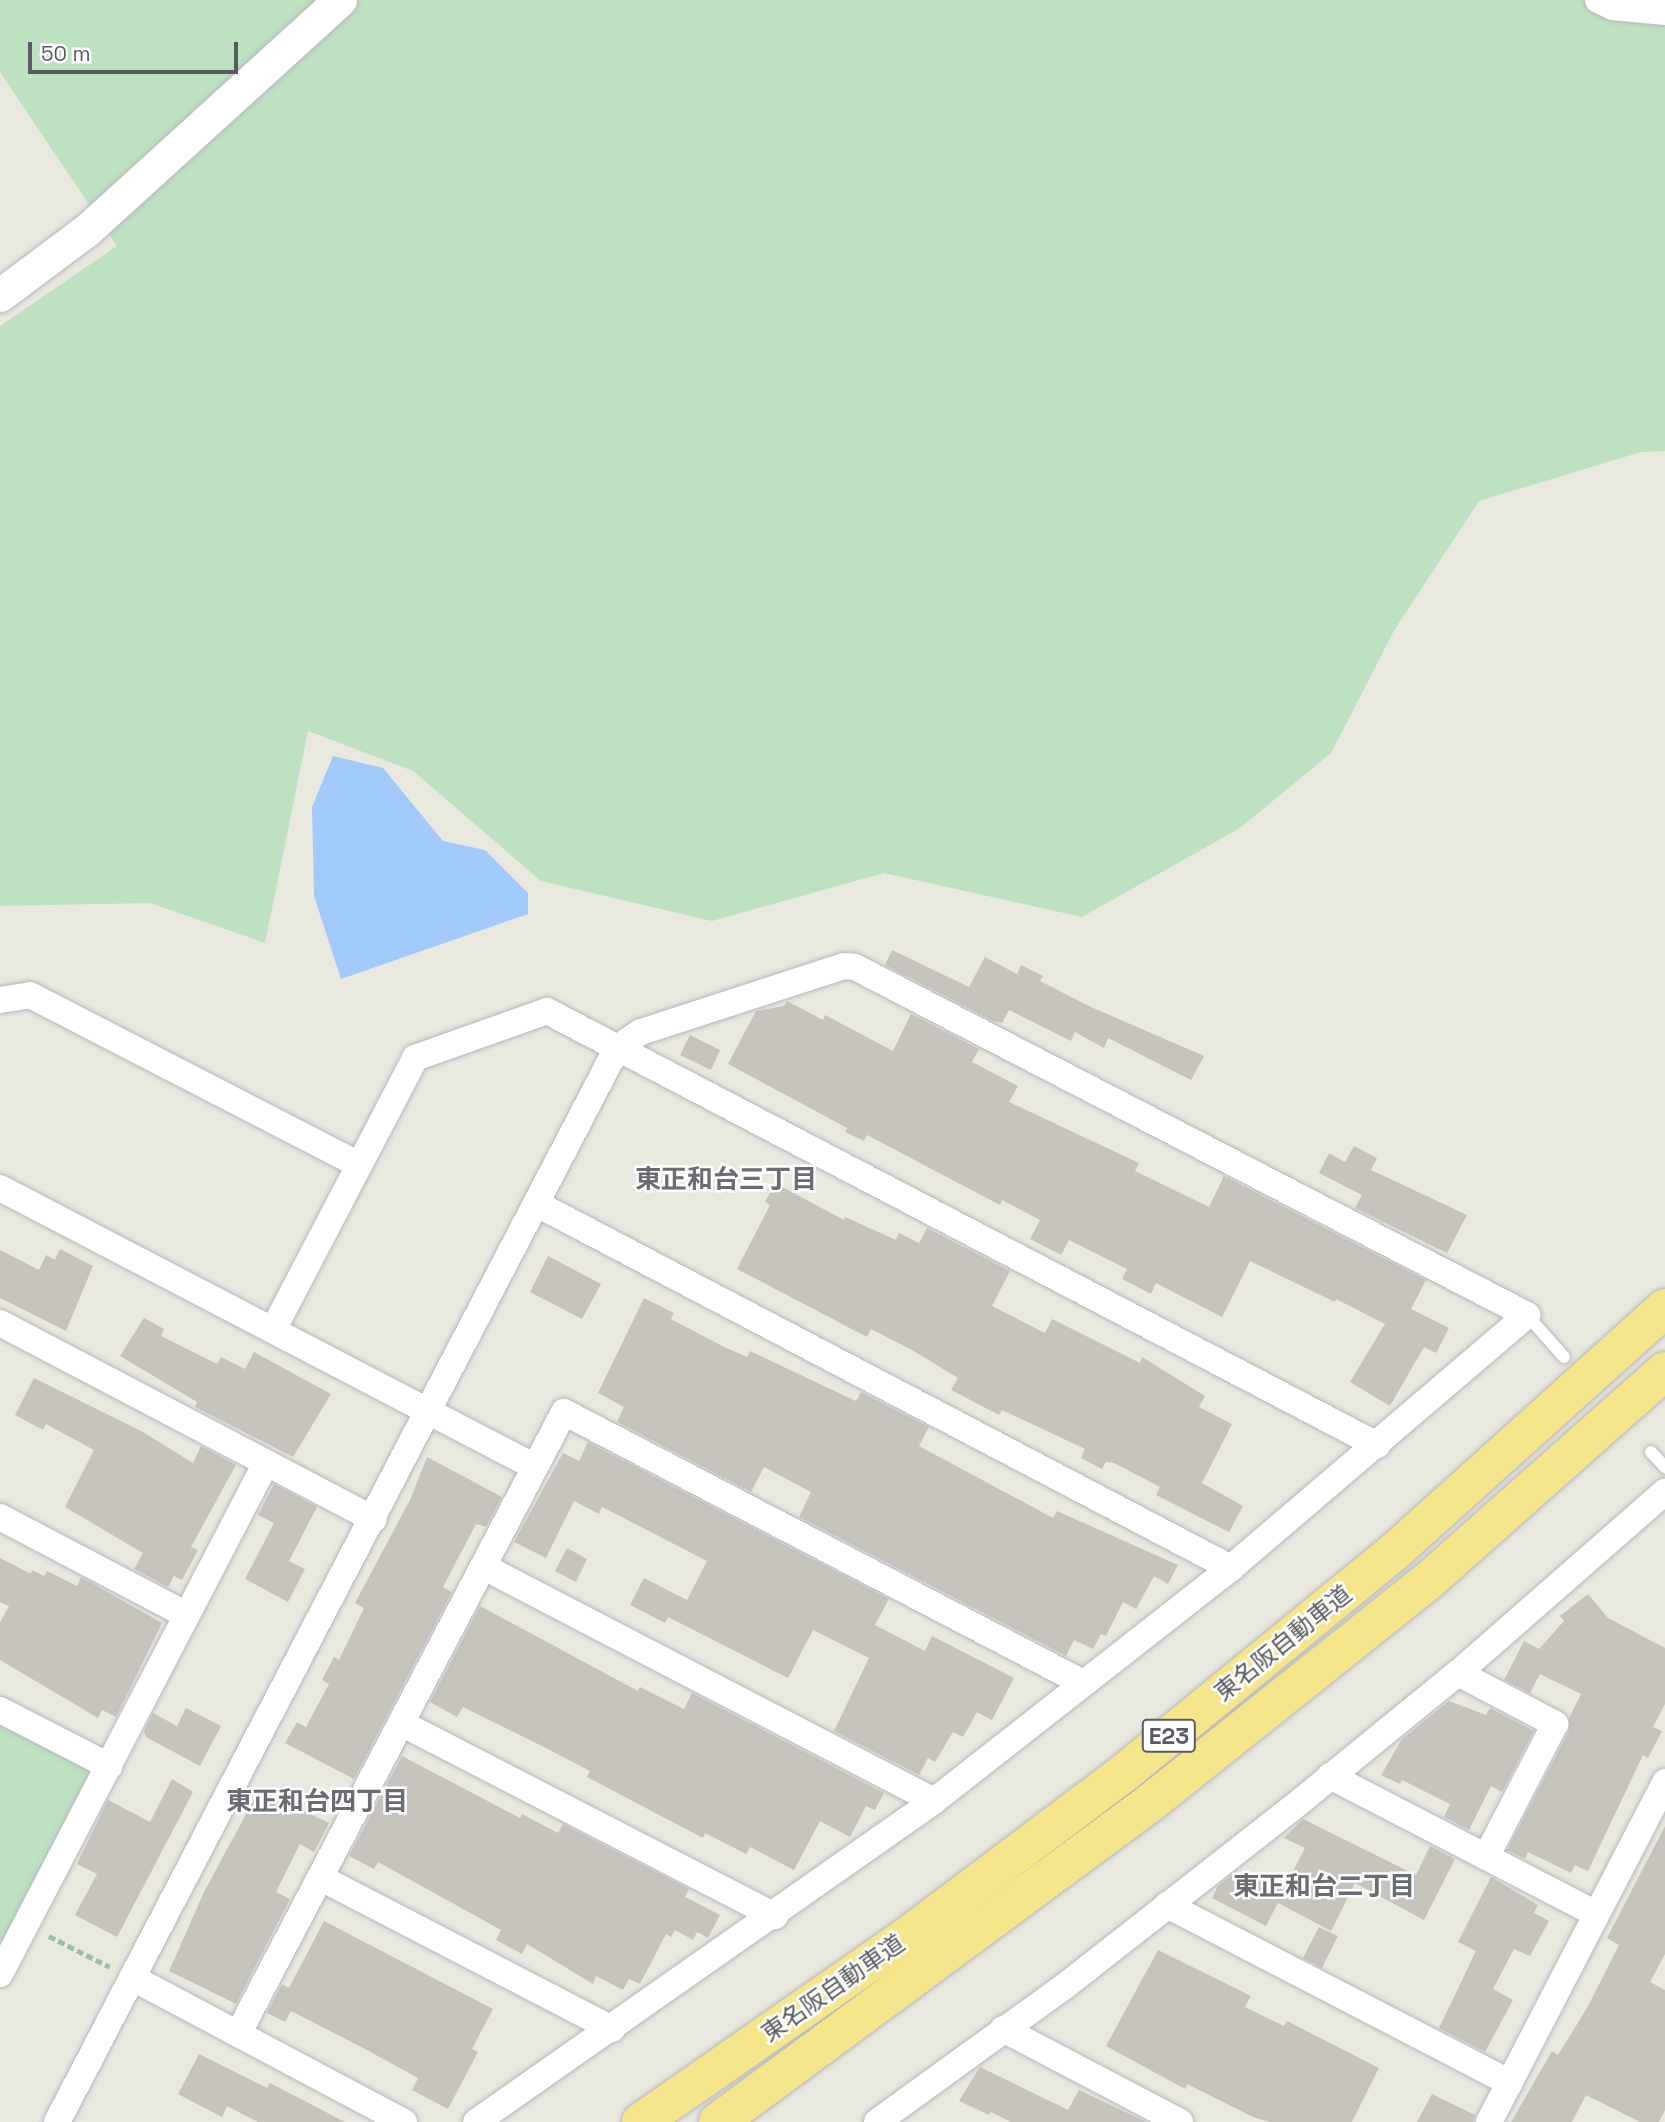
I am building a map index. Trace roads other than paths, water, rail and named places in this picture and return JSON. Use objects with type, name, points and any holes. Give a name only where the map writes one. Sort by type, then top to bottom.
[{"type":"highway","name":"東名阪自動車道","points":[[640,2122],[913,1932],[1124,1773],[1393,1553],[1665,1308]]},
{"type":"highway","name":"東名阪自動車道","points":[[718,2122],[940,1963],[1161,1795],[1426,1583],[1665,1371]]},
{"type":"street","points":[[0,295],[87,230],[340,0]]},
{"type":"street","points":[[1598,0],[1613,7],[1665,12]]},
{"type":"street","points":[[57,2122],[617,1048],[641,1032],[844,966],[855,967],[1527,1315],[1231,1568],[934,1801],[775,1916],[476,2122]]},
{"type":"street","points":[[0,1000],[30,995],[357,1164]]},
{"type":"street","points":[[273,1330],[357,1164],[415,1058],[547,1011],[1377,1445]]},
{"type":"street","points":[[0,1188],[535,1467]]},
{"type":"street","points":[[537,1204],[1231,1568]]},
{"type":"street","points":[[0,1322],[373,1519]]},
{"type":"street","points":[[238,2034],[564,1412],[1083,1683]]},
{"type":"street","points":[[0,1974],[266,1463]]},
{"type":"street","points":[[877,2122],[1167,1905],[1330,1776],[1458,1673],[1665,1492]]},
{"type":"street","points":[[0,1517],[187,1615]]},
{"type":"street","points":[[484,1567],[934,1801]]},
{"type":"street","points":[[1458,1673],[1555,1724],[1486,1857]]},
{"type":"street","points":[[0,1710],[109,1766]]},
{"type":"street","points":[[401,1723],[775,1916]]},
{"type":"street","points":[[1330,1776],[1596,1914]]},
{"type":"street","points":[[1489,2122],[1665,1782]]},
{"type":"street","points":[[321,1878],[612,2029]]},
{"type":"street","points":[[1167,1905],[1510,2083]]},
{"type":"street","points":[[133,1978],[404,2122]]},
{"type":"street","points":[[1003,2029],[1180,2122]]},
{"type":"lane","points":[[1527,1315],[1564,1356]]},
{"type":"lane","points":[[1651,1452],[1665,1467]]},
{"type":"water","points":[[333,756],[383,768],[443,841],[485,850],[528,893],[528,914],[341,979],[314,896],[312,807]]},
{"type":"district","name":"東正和台三丁目","points":[[726,1180]]},
{"type":"district","name":"東正和台四丁目","points":[[317,1802]]},
{"type":"district","name":"東正和台二丁目","points":[[1324,1887]]}]
